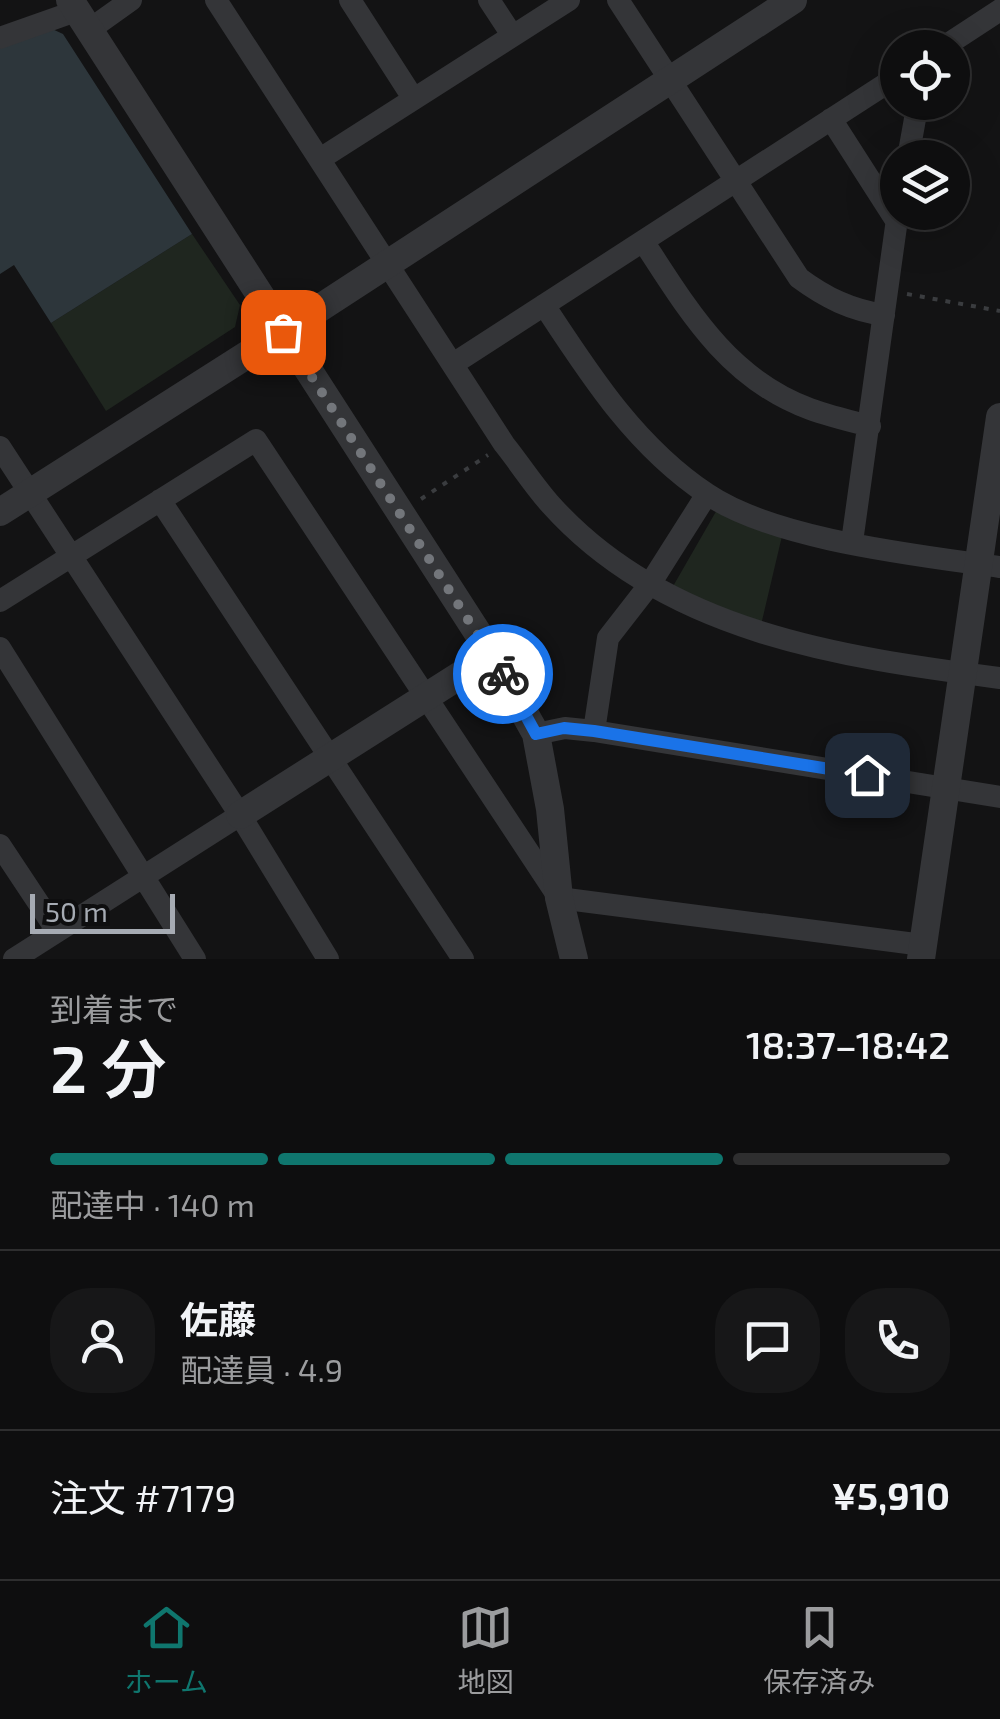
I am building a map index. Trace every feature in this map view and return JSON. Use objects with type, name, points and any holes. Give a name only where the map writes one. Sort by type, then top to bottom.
[{"type":"street","points":[[0,38],[131,0]]},
{"type":"street","points":[[216,0],[504,444],[551,506],[612,559],[704,614],[776,639],[1000,678]]},
{"type":"street","points":[[350,0],[413,98]]},
{"type":"street","points":[[489,0],[512,35]]},
{"type":"street","points":[[320,159],[569,0]]},
{"type":"street","points":[[618,0],[799,278],[858,311],[884,315]]},
{"type":"street","points":[[0,512],[793,0]]},
{"type":"street","points":[[969,30],[1000,10]]},
{"type":"street","points":[[79,14],[492,655],[536,734],[550,809],[559,898],[574,959]]},
{"type":"street","points":[[453,364],[880,88]]},
{"type":"street","points":[[831,120],[880,191]]},
{"type":"street","points":[[852,542],[896,230]]},
{"type":"street","points":[[642,241],[698,327],[743,373],[806,408],[870,426]]},
{"type":"street","points":[[544,306],[599,390],[638,436],[707,494],[755,517],[801,532],[989,565]]},
{"type":"street","points":[[0,600],[256,440],[559,898],[922,952],[963,673],[989,565],[1000,417]]},
{"type":"street","points":[[0,446],[240,815],[328,959]]},
{"type":"street","points":[[594,731],[608,638],[650,584],[707,494]]},
{"type":"street","points":[[160,500],[462,959]]},
{"type":"street","points":[[0,648],[195,959]]},
{"type":"street","points":[[14,959],[492,655]]},
{"type":"street","points":[[536,734],[564,728],[594,731],[1000,797]]},
{"type":"street","points":[[0,846],[57,931]]},
{"type":"path","points":[[888,291],[1000,311]]},
{"type":"path","points":[[400,513],[504,444]]},
{"type":"shaded area","points":[[50,28],[63,34],[192,234],[51,323],[14,265],[0,274],[0,48]]},
{"type":"shaded area","points":[[192,234],[240,305],[235,327],[106,411],[51,323]]},
{"type":"shaded area","points":[[718,508],[782,536],[761,625],[672,588]]},
{"type":"way so far","points":[[283,332],[503,674]]},
{"type":"route","points":[[503,674],[536,734],[564,728],[594,731],[867,775]]}]
